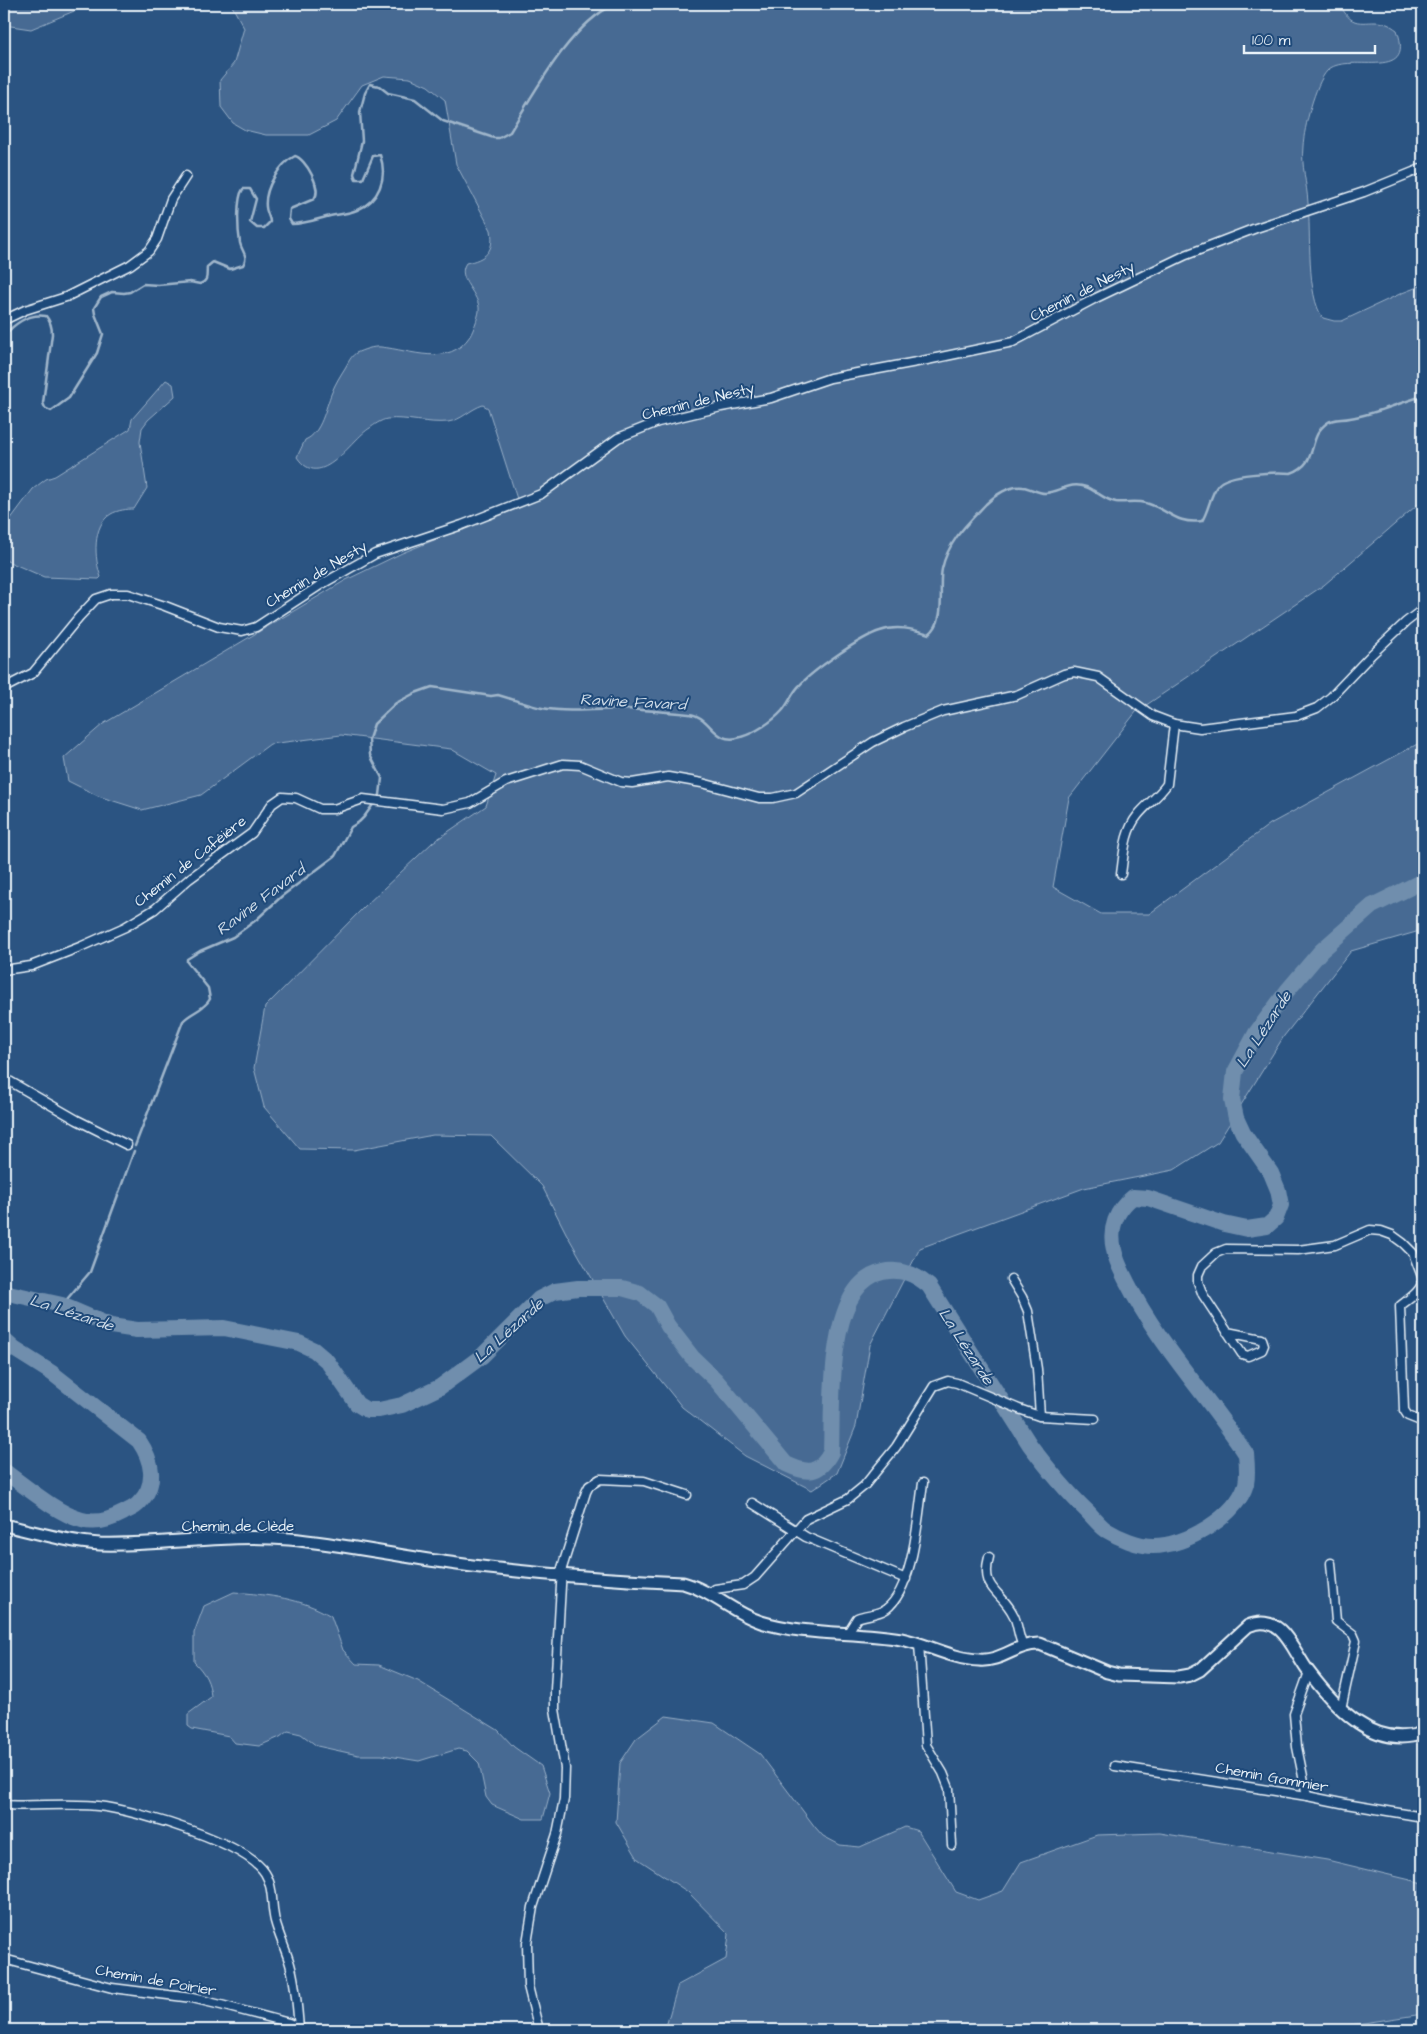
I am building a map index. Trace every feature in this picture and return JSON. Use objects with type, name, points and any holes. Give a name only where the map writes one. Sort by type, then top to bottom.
[{"type":"main road","name":"Chemin de Clède","points":[[4,1525],[71,1540],[100,1544],[248,1538],[288,1539],[449,1563],[561,1576],[683,1583],[710,1593],[759,1621],[798,1630],[880,1636],[919,1644],[957,1656],[978,1660],[994,1659],[1023,1646]]},
{"type":"main road","points":[[1023,1646],[1029,1643],[1040,1644],[1107,1672],[1119,1675],[1178,1677],[1190,1675],[1200,1670],[1248,1626],[1257,1622],[1264,1622],[1280,1630],[1308,1672],[1341,1709],[1372,1732],[1385,1737],[1400,1738],[1423,1733]]},
{"type":"street","name":"Chemin de Nesty","points":[[4,688],[33,674],[96,599],[111,594],[128,594],[166,606],[219,627],[242,631],[256,627],[322,584],[376,554],[541,494],[618,438],[658,422],[771,398],[830,378],[1013,342],[1096,298],[1186,255],[1256,228],[1364,192],[1423,168]]},
{"type":"street","points":[[4,320],[25,310],[66,296],[130,265],[149,252],[157,239],[171,199],[186,176]]},
{"type":"street","name":"Chemin de Caféière","points":[[4,970],[31,966],[80,947],[125,927],[155,909],[189,879],[252,833],[272,804],[282,797],[296,798],[320,809],[334,810],[363,799],[443,809],[470,803],[506,782],[564,764],[580,765],[621,782],[632,784],[668,777],[702,783],[759,798],[773,798],[796,793],[873,742],[942,711],[1017,696],[1064,674],[1074,672],[1098,677],[1153,716],[1174,724],[1200,728],[1296,716],[1317,708],[1331,698],[1379,647],[1423,609]]},
{"type":"street","points":[[1121,874],[1128,831],[1137,816],[1162,792],[1167,784],[1174,724]]},
{"type":"street","points":[[4,1078],[77,1120],[127,1145]]},
{"type":"street","points":[[1227,1332],[1262,1338],[1264,1346],[1262,1350],[1248,1356],[1242,1354],[1227,1332],[1202,1295],[1198,1275],[1207,1259],[1216,1253],[1226,1249],[1298,1250],[1335,1245],[1370,1230],[1392,1235],[1413,1253],[1423,1279],[1422,1287],[1418,1292],[1400,1306],[1404,1410],[1408,1416],[1423,1422]]},
{"type":"street","points":[[1011,1278],[1028,1311],[1040,1416]]},
{"type":"street","points":[[710,1593],[715,1589],[743,1585],[755,1577],[794,1531],[812,1515],[848,1499],[864,1486],[896,1447],[934,1386],[948,1381],[957,1382],[994,1399],[1040,1416],[1095,1419]]},
{"type":"street","points":[[539,2030],[528,1986],[527,1943],[533,1906],[557,1834],[564,1791],[565,1768],[555,1709],[561,1576],[586,1492],[594,1482],[600,1479],[644,1481],[687,1495]]},
{"type":"street","points":[[847,1634],[857,1618],[872,1615],[887,1608],[906,1579],[923,1483]]},
{"type":"street","points":[[752,1503],[794,1531],[856,1560],[906,1579]]},
{"type":"street","points":[[989,1557],[986,1571],[987,1580],[1010,1609],[1023,1646]]},
{"type":"street","points":[[1331,1563],[1336,1621],[1353,1634],[1356,1641],[1341,1709]]},
{"type":"street","points":[[919,1644],[926,1745],[929,1753],[943,1773],[949,1788],[952,1845]]},
{"type":"street","points":[[1307,1796],[1297,1747],[1294,1714],[1308,1672]]},
{"type":"street","name":"Chemin Gommier","points":[[1115,1766],[1307,1796],[1423,1817]]},
{"type":"street","points":[[4,1805],[90,1806],[124,1811],[209,1837],[244,1853],[262,1869],[270,1884],[275,1920],[296,1988],[300,2029]]},
{"type":"street","name":"Chemin de Poirier","points":[[4,1959],[112,1988],[192,1998],[289,2023],[300,2029]]},
{"type":"shaded area","points":[[4,4],[91,4],[31,29],[4,25]]},
{"type":"shaded area","points":[[231,4],[1340,4],[1345,13],[1355,21],[1379,22],[1388,24],[1397,30],[1400,47],[1397,57],[1388,62],[1336,65],[1327,71],[1318,86],[1308,118],[1304,138],[1303,160],[1308,203],[1312,280],[1314,295],[1323,318],[1342,321],[1423,285],[1423,500],[1324,585],[1136,712],[1069,798],[1053,887],[1101,914],[1149,914],[1270,824],[1423,741],[1423,930],[1351,951],[1284,1036],[1218,1142],[1174,1170],[1084,1188],[920,1248],[870,1345],[856,1426],[837,1473],[812,1490],[745,1456],[682,1407],[625,1336],[566,1233],[542,1186],[491,1136],[433,1135],[354,1150],[300,1149],[264,1107],[254,1068],[265,1007],[366,905],[433,842],[486,806],[496,775],[451,749],[341,735],[270,744],[201,795],[142,810],[98,796],[68,781],[64,758],[103,724],[346,580],[402,553],[511,509],[517,499],[488,408],[483,405],[458,419],[448,422],[402,419],[382,420],[362,434],[345,452],[326,467],[316,469],[306,467],[297,457],[305,440],[311,437],[319,426],[335,386],[356,353],[368,348],[378,347],[429,355],[441,354],[451,352],[461,346],[470,336],[478,317],[479,305],[466,281],[463,269],[466,263],[483,257],[490,249],[491,230],[456,164],[445,100],[428,86],[410,78],[384,76],[362,85],[336,121],[309,135],[266,135],[245,130],[233,123],[221,107],[220,80],[234,63],[244,28]]},
{"type":"shaded area","points":[[166,380],[173,384],[175,396],[148,420],[142,428],[140,442],[147,488],[134,509],[122,510],[111,514],[100,526],[96,552],[101,577],[99,579],[44,577],[7,561],[4,556],[4,528],[33,489],[46,479],[55,476],[130,429],[132,419]]},
{"type":"shaded area","points":[[234,1592],[284,1598],[320,1610],[331,1616],[343,1650],[356,1664],[379,1665],[418,1681],[498,1730],[514,1747],[541,1766],[550,1793],[543,1819],[524,1819],[492,1805],[486,1797],[479,1763],[467,1751],[458,1749],[419,1761],[382,1755],[358,1755],[317,1746],[301,1734],[288,1731],[280,1737],[259,1746],[235,1743],[229,1736],[192,1729],[188,1726],[188,1714],[211,1697],[206,1678],[194,1662],[194,1633],[204,1606]]},
{"type":"shaded area","points":[[666,1716],[714,1723],[760,1754],[815,1827],[823,1836],[840,1845],[860,1847],[905,1827],[918,1831],[956,1892],[978,1900],[1003,1891],[1021,1862],[1097,1835],[1160,1833],[1327,1860],[1423,1883],[1423,2014],[1344,2026],[1342,2030],[665,2030],[678,1985],[726,1959],[729,1934],[688,1892],[638,1859],[616,1822],[620,1763],[636,1739]]},
{"type":"waterway","points":[[4,336],[22,320],[34,316],[46,316],[49,320],[52,334],[43,403],[45,408],[51,411],[69,398],[97,353],[103,334],[94,308],[101,297],[112,292],[130,292],[143,284],[158,285],[190,282],[200,284],[206,279],[207,267],[213,262],[230,269],[243,265],[245,256],[240,243],[238,215],[239,200],[243,189],[250,189],[256,199],[250,222],[257,228],[264,228],[270,222],[266,207],[267,193],[270,185],[283,165],[295,156],[303,162],[312,174],[316,194],[314,199],[290,209],[289,219],[292,224],[357,210],[371,201],[380,188],[382,180],[383,172],[380,155],[373,156],[363,179],[356,179],[354,174],[362,141],[360,112],[365,93],[370,84],[379,86],[388,93],[415,99],[443,121],[499,138],[510,132],[555,60],[569,42],[599,14],[615,4]]},
{"type":"waterway","name":"Ravine Favard","points":[[135,1146],[183,1021],[204,1006],[210,999],[208,988],[187,962],[187,959],[200,951],[233,937],[256,920],[282,896],[335,856],[351,827],[364,817],[380,795],[382,778],[370,755],[369,739],[374,724],[396,703],[432,687],[491,696],[498,695],[536,707],[552,709],[573,711],[625,709],[689,714],[697,716],[724,737],[732,739],[741,737],[758,730],[774,719],[806,679],[861,640],[872,634],[892,628],[911,629],[929,634],[935,628],[938,621],[941,603],[942,569],[949,550],[972,518],[1003,491],[1018,487],[1045,493],[1080,485],[1112,501],[1142,502],[1185,521],[1202,521],[1215,489],[1223,481],[1252,474],[1291,473],[1300,469],[1306,463],[1317,436],[1321,429],[1330,421],[1369,414],[1423,396]]},
{"type":"waterway","name":"La Lézarde","points":[[4,1292],[62,1305],[111,1326],[137,1330],[224,1328],[299,1343],[314,1350],[327,1361],[357,1404],[367,1410],[379,1410],[402,1405],[440,1387],[482,1356],[539,1299],[555,1291],[578,1288],[622,1288],[640,1293],[657,1306],[668,1326],[692,1357],[716,1380],[786,1464],[806,1471],[817,1469],[831,1452],[833,1378],[836,1349],[842,1322],[851,1298],[864,1281],[883,1272],[896,1271],[907,1273],[929,1286],[1030,1445],[1064,1488],[1101,1526],[1117,1536],[1141,1545],[1166,1545],[1180,1541],[1208,1527],[1232,1508],[1246,1484],[1246,1454],[1168,1348],[1139,1305],[1115,1254],[1112,1235],[1115,1220],[1122,1208],[1133,1197],[1148,1198],[1224,1224],[1247,1229],[1267,1226],[1276,1218],[1281,1205],[1278,1190],[1271,1173],[1243,1133],[1236,1118],[1232,1099],[1235,1072],[1256,1033],[1287,991],[1321,951],[1372,906],[1423,881]]},
{"type":"waterway","name":"Ravine Favard","points":[[62,1305],[90,1272],[134,1151]]},
{"type":"waterway","name":"La Lézarde","points":[[4,1340],[14,1349],[52,1373],[139,1441],[150,1464],[151,1480],[145,1496],[136,1506],[113,1518],[92,1522],[63,1512],[4,1471]]}]
